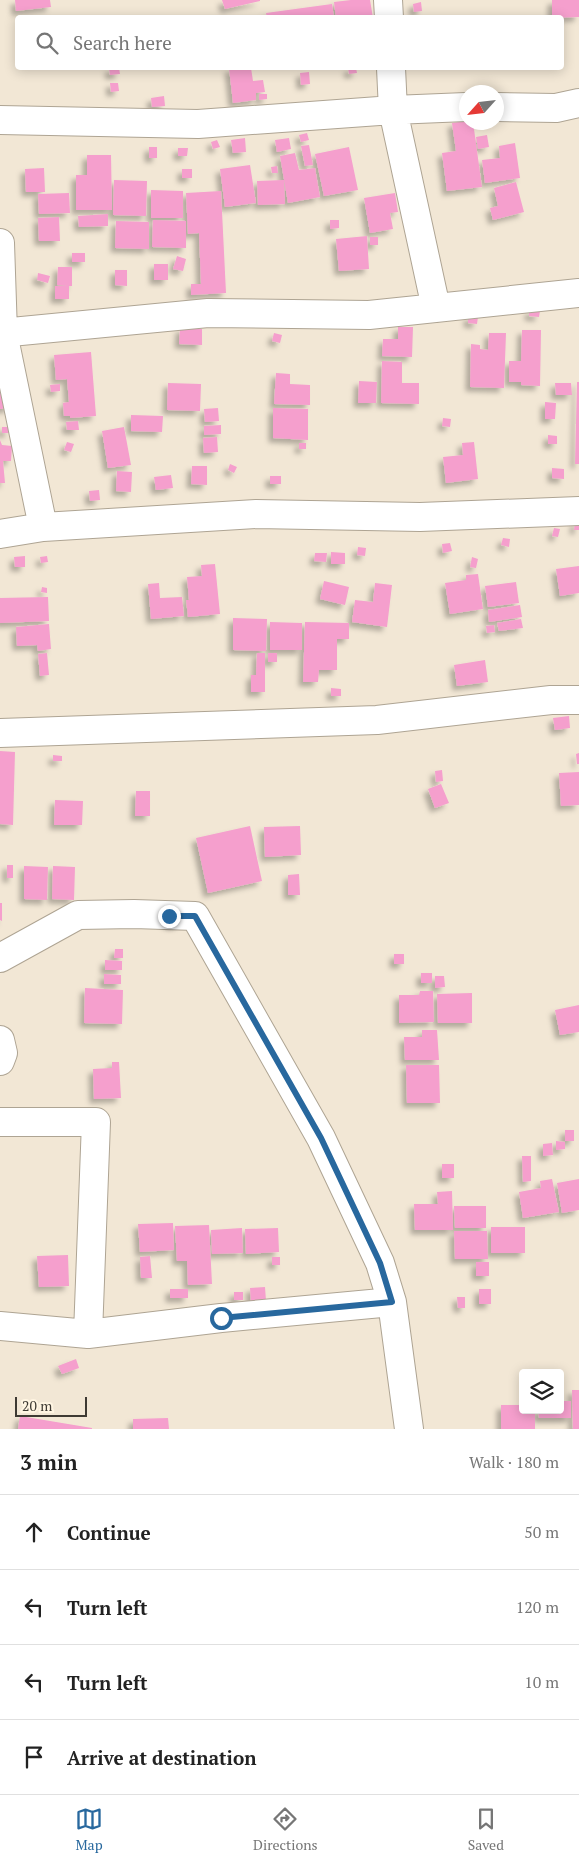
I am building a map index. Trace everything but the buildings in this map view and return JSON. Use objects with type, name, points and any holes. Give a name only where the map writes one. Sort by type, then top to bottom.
[{"type":"street","points":[[388,0],[389,15]]},
{"type":"street","points":[[391,70],[394,110],[436,308]]},
{"type":"street","points":[[504,107],[556,108],[579,103]]},
{"type":"street","points":[[0,120],[198,124],[459,107]]},
{"type":"street","points":[[0,243],[2,333],[43,527]]},
{"type":"street","points":[[2,333],[208,313],[369,315],[579,293]]},
{"type":"street","points":[[0,534],[43,527],[256,514],[420,517],[579,511]]},
{"type":"street","points":[[0,732],[377,720],[551,700],[579,700]]},
{"type":"street","points":[[0,958],[78,915],[195,916],[321,1138],[380,1263],[392,1302],[410,1429]]},
{"type":"street","points":[[0,1040],[3,1053],[0,1061]]},
{"type":"street","points":[[0,1122],[96,1122],[88,1334]]},
{"type":"street","points":[[0,1326],[88,1334],[221,1318],[392,1302]]},
{"type":"route","points":[[169,916],[195,916],[321,1138],[380,1263],[392,1302],[221,1318]]}]
